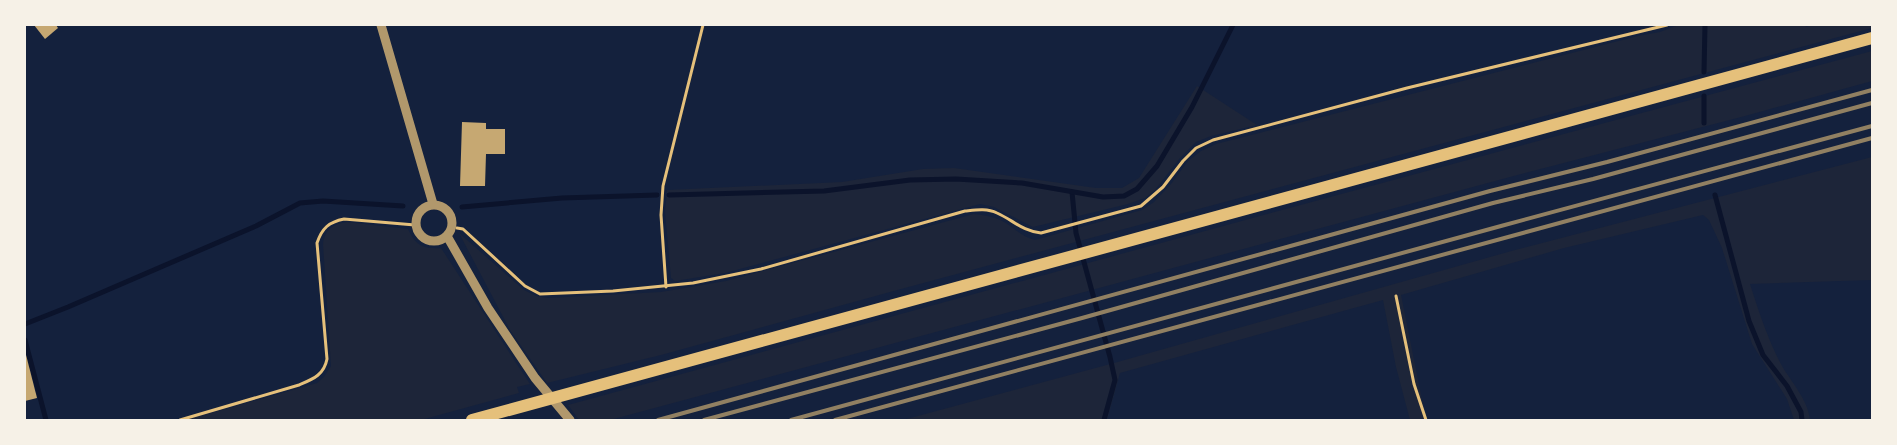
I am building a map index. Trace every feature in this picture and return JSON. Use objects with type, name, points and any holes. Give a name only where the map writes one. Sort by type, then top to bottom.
[{"type":"main road","points":[[472,420],[1872,38]]},
{"type":"street","points":[[381,25],[433,204]]},
{"type":"street","points":[[433,204],[448,211],[451,216],[452,227],[447,236],[438,241],[427,240],[421,236],[416,225],[418,213],[427,205],[433,204]]},
{"type":"street","points":[[447,236],[488,308],[535,378],[570,420]]},
{"type":"path","points":[[666,287],[662,215],[664,186],[703,25]]},
{"type":"path","points":[[452,227],[463,229],[525,286],[540,294],[666,287],[693,283],[761,269],[965,212],[981,210],[996,212],[1030,232],[1041,233],[1141,206],[1163,187],[1183,161],[1196,148],[1213,140],[1407,88],[1667,25]]},
{"type":"path","points":[[180,420],[299,385],[315,379],[321,373],[326,366],[327,359],[317,243],[322,231],[328,225],[333,221],[344,219],[416,225]]},
{"type":"path","points":[[1396,296],[1414,384],[1426,420]]},
{"type":"shaded area","points":[[1678,25],[1805,25],[1806,27],[1814,25],[1872,25],[1872,28],[661,355],[547,383],[510,330],[459,233],[524,290],[536,296],[548,298],[661,292],[726,281],[974,214],[998,219],[1023,235],[1035,240],[1142,210],[1154,202],[1171,184],[1188,161],[1201,151],[1216,144],[1638,36],[1660,32]]},
{"type":"shaded area","points":[[1872,51],[1872,81],[1745,116],[1510,177],[610,420],[579,420],[568,405],[1260,216]]},
{"type":"shaded area","points":[[1197,86],[1257,125],[1211,136],[1196,142],[1180,158],[1155,190],[1145,198],[1128,204],[1033,227],[994,207],[980,204],[725,273],[675,281],[671,278],[665,212],[667,190],[842,182],[923,169],[954,168],[1096,188],[1122,188],[1139,178]]},
{"type":"shaded area","points":[[1872,157],[1872,280],[1750,284],[1772,346],[1803,399],[1810,420],[1794,420],[1787,399],[1752,344],[1722,248],[1709,220],[1703,215],[1564,248],[1401,295],[1426,420],[1410,420],[1396,367],[1383,300],[1120,373],[1107,420],[903,420],[1114,363],[1515,250]]},
{"type":"shaded area","points":[[347,222],[408,229],[417,243],[429,248],[441,248],[530,384],[517,387],[519,393],[421,420],[187,420],[317,383],[324,377],[331,366],[323,244],[330,228]]},
{"type":"building","points":[[34,25],[56,25],[58,28],[45,39]]},
{"type":"building","points":[[462,122],[486,123],[486,129],[505,129],[505,154],[486,154],[485,186],[460,186]]},
{"type":"building","points":[[25,351],[37,398],[25,401]]},
{"type":"waterway","points":[[669,195],[824,191],[910,180],[956,179],[1022,183],[1103,197],[1124,196],[1137,189],[1157,166],[1192,107],[1233,25]]},
{"type":"waterway","points":[[1704,72],[1705,25]]},
{"type":"waterway","points":[[1704,96],[1704,123]]},
{"type":"waterway","points":[[1072,192],[1076,233],[1115,380],[1104,420]]},
{"type":"waterway","points":[[462,207],[562,198],[657,195]]},
{"type":"waterway","points":[[1715,195],[1749,321],[1763,355],[1787,386],[1801,412],[1802,420]]},
{"type":"waterway","points":[[25,324],[256,226],[300,203],[323,201],[403,206]]},
{"type":"waterway","points":[[25,340],[46,420]]},
{"type":"railway","points":[[658,420],[1490,191],[1607,162],[1872,90]]},
{"type":"railway","points":[[704,420],[1082,318],[1493,203],[1593,179],[1872,103]]},
{"type":"railway","points":[[791,420],[1872,126]]},
{"type":"railway","points":[[835,420],[1872,138]]}]
